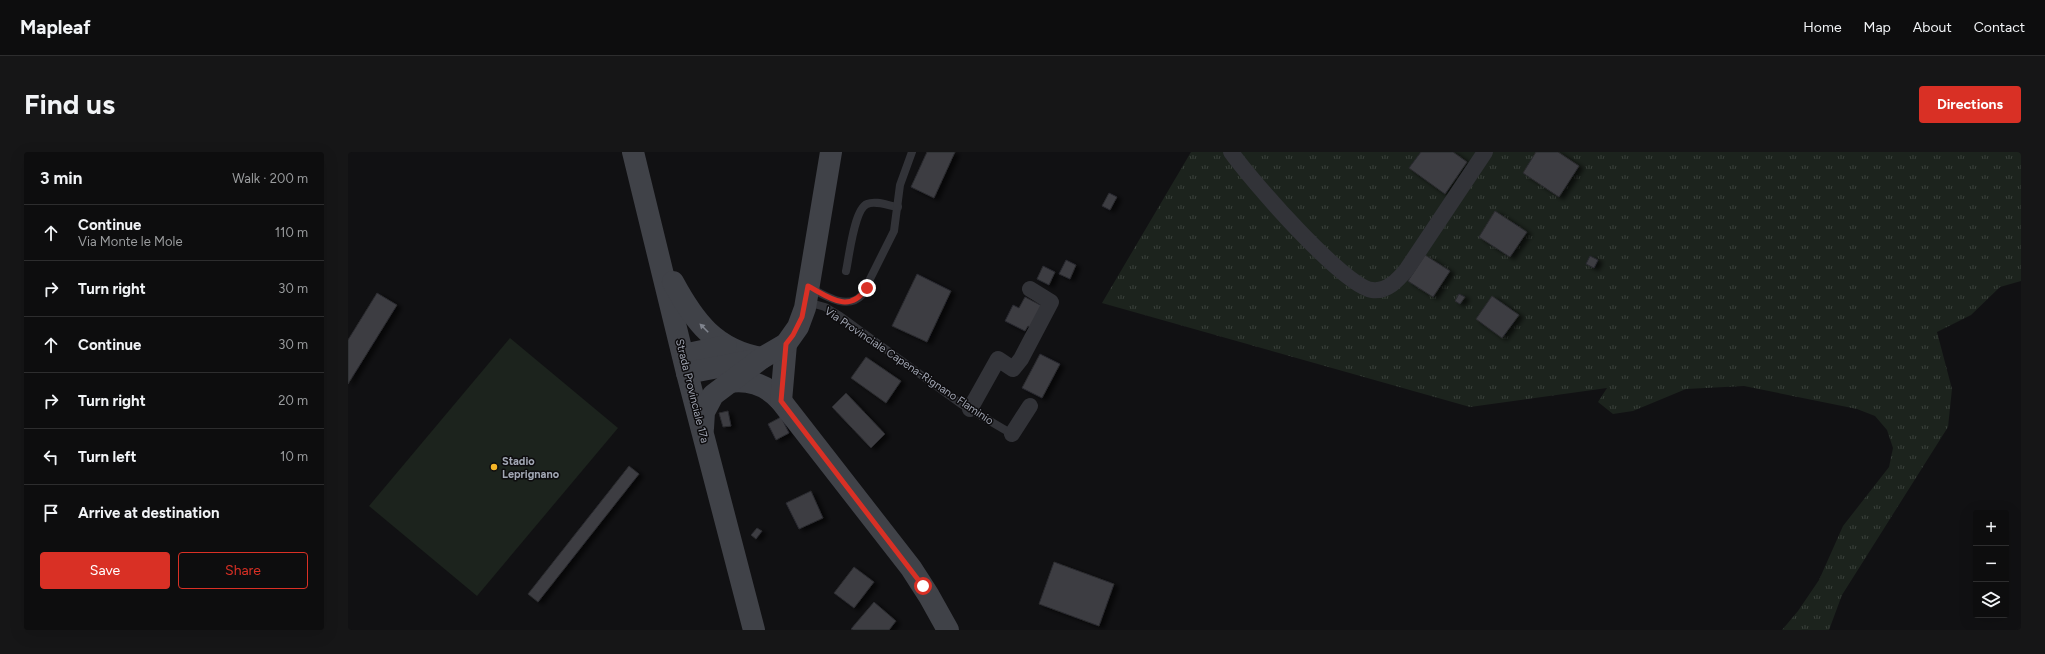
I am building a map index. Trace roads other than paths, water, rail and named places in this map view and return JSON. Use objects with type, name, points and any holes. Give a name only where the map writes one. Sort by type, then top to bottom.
[{"type":"street","name":"Strada Provinciale 17a","points":[[633,152],[685,364],[754,630]]},
{"type":"street","points":[[703,433],[704,412],[709,400],[718,389],[762,358],[786,344],[798,327],[807,294],[831,152]]},
{"type":"street","points":[[1230,152],[1261,190],[1330,261],[1358,285],[1367,289],[1377,290],[1390,286],[1407,269],[1485,152]]},
{"type":"street","points":[[660,259],[693,316],[707,332],[726,346],[747,356],[762,358]]},
{"type":"street","points":[[970,409],[998,359],[1013,369],[1021,359],[1051,302],[1030,289]]},
{"type":"street","points":[[781,401],[786,344]]},
{"type":"street","points":[[685,364],[726,346]]},
{"type":"street","points":[[685,364],[762,358]]},
{"type":"street","points":[[729,382],[744,381],[757,384],[772,392],[781,401],[917,577],[948,630]]},
{"type":"street","points":[[1012,434],[1030,406]]},
{"type":"lane","points":[[807,294],[832,298],[843,302],[858,300],[867,288],[891,239],[896,223],[900,185],[912,152]]},
{"type":"lane","points":[[846,271],[857,218],[862,208],[867,204],[873,203],[898,207]]},
{"type":"lane","name":"Via Provinciale Capena-Rignano Flaminio","points":[[807,294],[970,409],[1012,434]]},
{"type":"place","name":"Stadio Leprignano","points":[[494,467]]}]
